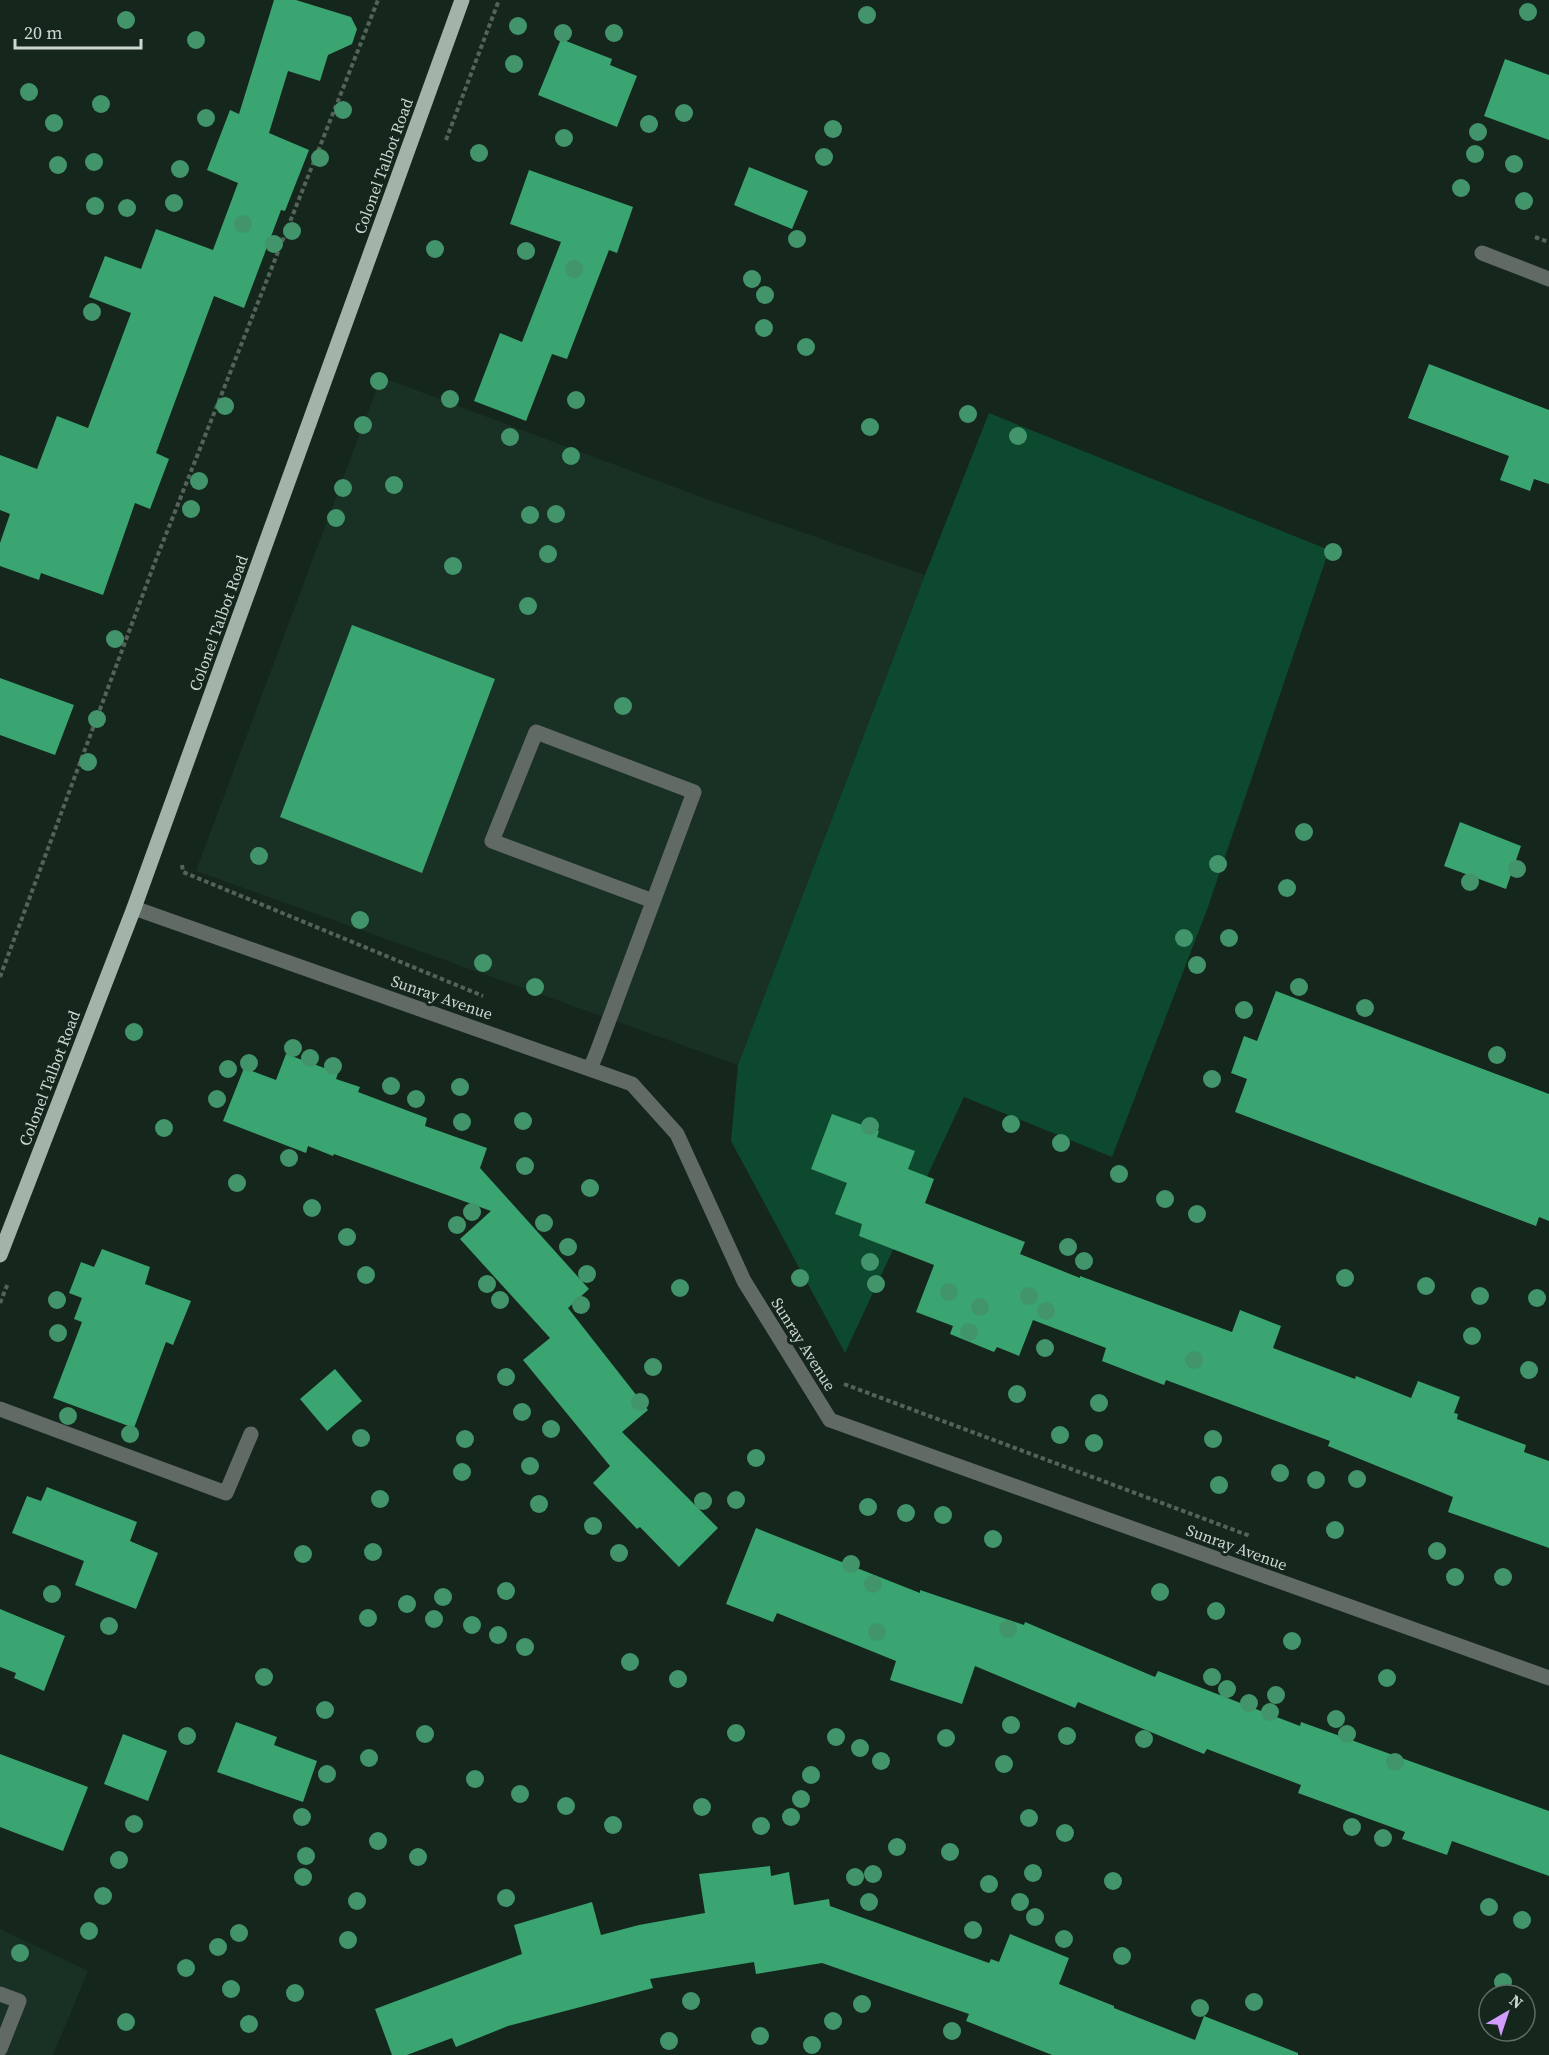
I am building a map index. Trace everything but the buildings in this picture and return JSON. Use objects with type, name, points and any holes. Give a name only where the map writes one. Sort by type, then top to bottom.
[{"type":"main road","name":"Colonel Talbot Road","points":[[0,1256],[134,908],[462,0]]},
{"type":"street","points":[[1482,253],[1549,279]]},
{"type":"street","points":[[590,1069],[694,792],[536,732],[492,841],[653,901]]},
{"type":"street","name":"Sunray Avenue","points":[[134,908],[632,1084],[677,1134],[744,1281],[830,1420],[1549,1678]]},
{"type":"street","points":[[0,1409],[226,1492],[251,1434]]},
{"type":"street","points":[[0,1994],[19,2001],[0,2049]]},
{"type":"path","points":[[0,978],[155,562],[378,0]]},
{"type":"path","points":[[446,141],[499,0]]},
{"type":"path","points":[[1535,237],[1549,242]]},
{"type":"path","points":[[182,863],[183,872],[488,999]]},
{"type":"path","points":[[839,1382],[1251,1536]]},
{"type":"shaded area","points":[[381,377],[701,497],[925,575],[738,1065],[196,871]]},
{"type":"shaded area","points":[[0,1929],[88,1971],[53,2055],[0,2055]]},
{"type":"green space","points":[[989,413],[1329,550],[1208,907],[1112,1157],[964,1097],[845,1353],[731,1141],[738,1065]]}]
